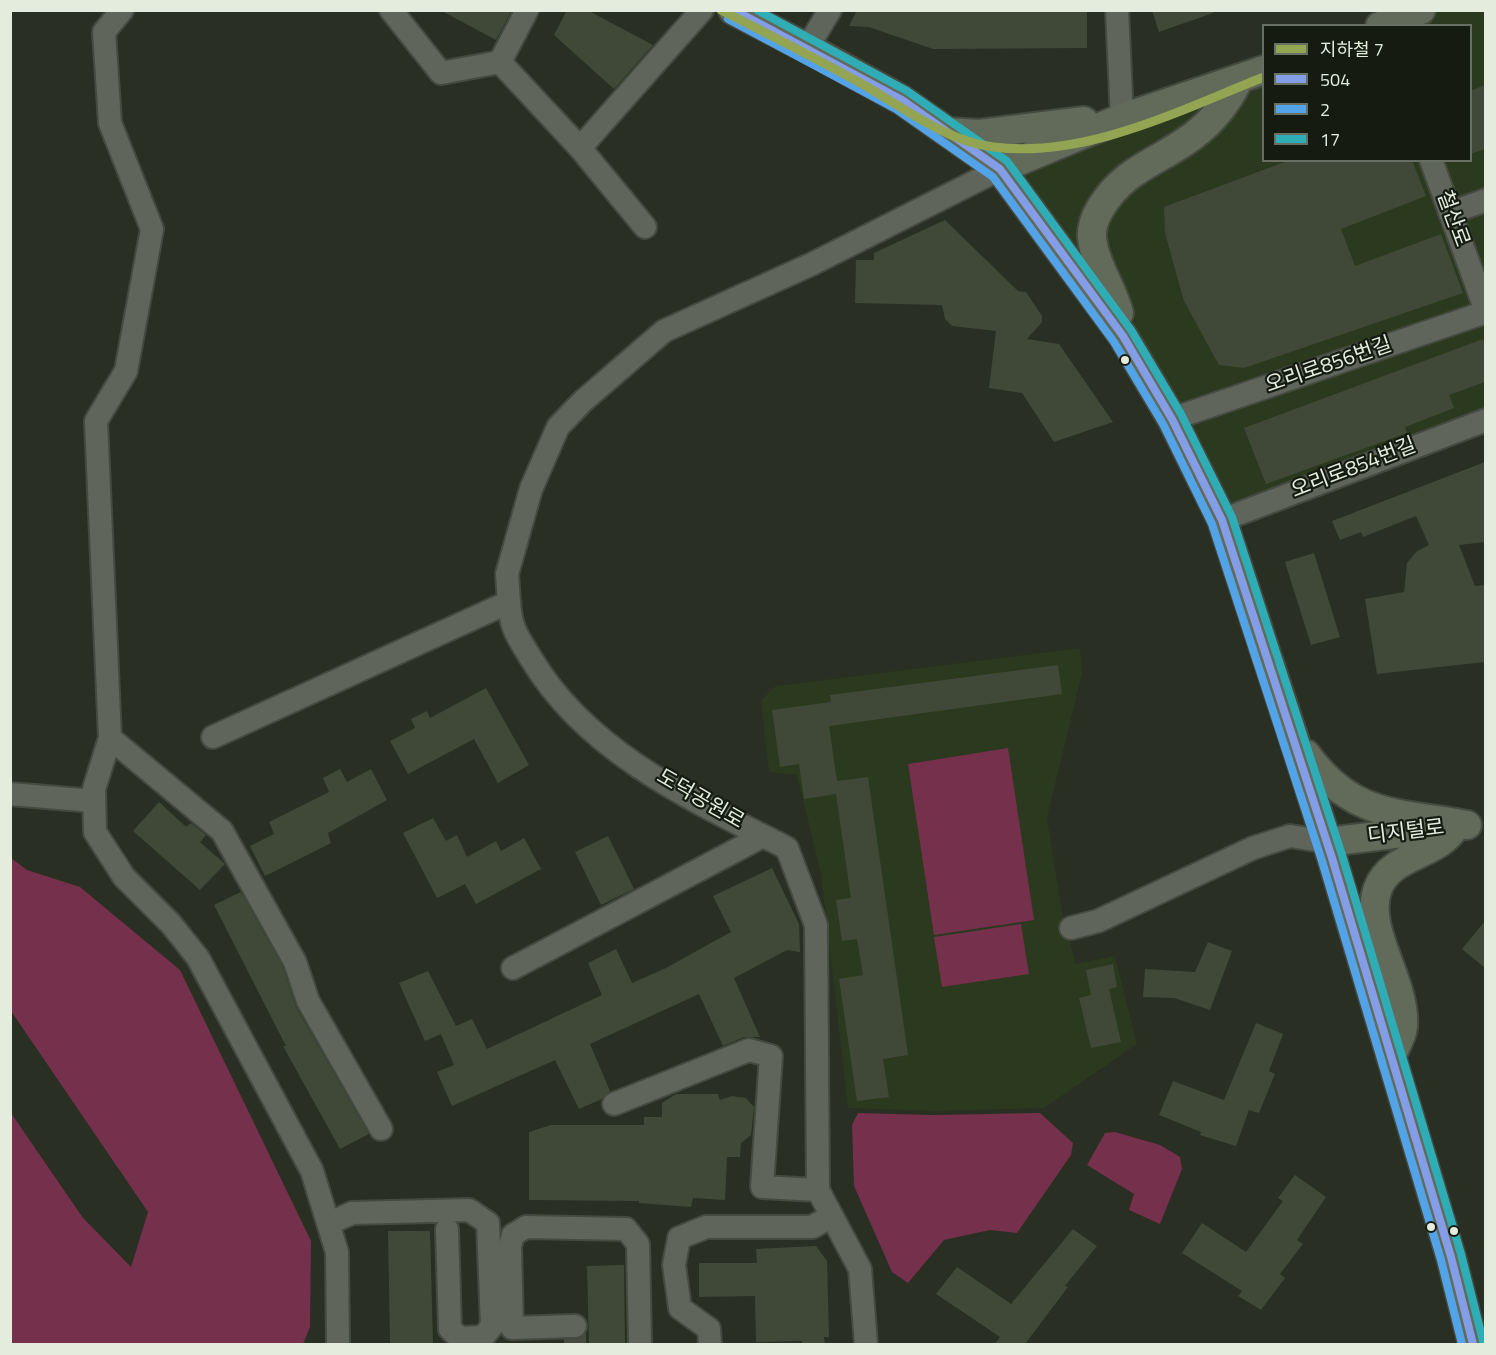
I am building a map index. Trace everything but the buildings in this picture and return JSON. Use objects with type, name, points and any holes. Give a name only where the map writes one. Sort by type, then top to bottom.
[{"type":"main road","points":[[733,10],[902,100],[1000,170],[1124,336],[1172,419],[1222,520],[1293,736],[1451,1257],[1473,1344]]},
{"type":"main road","points":[[1000,170],[1118,120],[1251,74]]},
{"type":"main road","points":[[1124,336],[1113,293],[1092,243],[1092,229],[1097,214],[1118,184],[1143,165],[1192,137],[1210,121],[1251,74]]},
{"type":"main road","points":[[948,132],[979,134],[1092,120],[1118,120]]},
{"type":"main road","points":[[1293,736],[1328,782],[1359,803],[1377,810],[1469,825]]},
{"type":"main road","points":[[1391,1057],[1403,1029],[1403,1005],[1376,917],[1377,890],[1395,867],[1469,825]]},
{"type":"main road","name":"디지털로","points":[[1327,842],[1469,825]]},
{"type":"street","points":[[122,10],[104,32],[110,123],[152,229],[126,371],[96,421],[110,738],[94,789],[95,832],[124,877],[171,924],[198,958],[312,1171],[338,1252],[338,1344]]},
{"type":"street","points":[[391,10],[441,73],[500,62]]},
{"type":"street","points":[[500,62],[527,10]]},
{"type":"street","points":[[580,147],[702,10]]},
{"type":"street","points":[[807,48],[830,10]]},
{"type":"street","points":[[1117,10],[1118,120]]},
{"type":"street","points":[[500,62],[580,147],[645,227]]},
{"type":"street","name":"철산로","points":[[1432,162],[1485,311]]},
{"type":"street","name":"도덕공원로","points":[[866,1344],[860,1269],[818,1190],[816,925],[788,848],[696,802],[596,737],[549,688],[511,626],[507,574],[531,489],[558,427],[583,401],[664,331],[812,264],[1000,170]]},
{"type":"street","points":[[1450,213],[1485,200]]},
{"type":"street","name":"오리로856번길","points":[[1172,419],[1485,311]]},
{"type":"street","name":"오리로854번길","points":[[1222,520],[1485,420]]},
{"type":"street","points":[[213,737],[509,602]]},
{"type":"street","points":[[110,738],[222,831],[296,962],[308,1001],[381,1129]]},
{"type":"street","points":[[10,794],[94,801]]},
{"type":"street","points":[[513,968],[763,836]]},
{"type":"street","points":[[1071,928],[1098,921],[1253,848],[1290,836],[1327,842]]},
{"type":"street","points":[[614,1104],[749,1050],[771,1056],[762,1187],[818,1190]]},
{"type":"street","points":[[330,1223],[352,1213],[469,1210],[488,1223],[492,1326],[483,1337],[460,1338],[450,1329],[447,1229]]},
{"type":"street","points":[[710,1344],[709,1329],[680,1308],[674,1265],[679,1239],[706,1227],[812,1227],[832,1216]]},
{"type":"street","points":[[575,1326],[512,1328],[510,1246],[513,1235],[526,1227],[626,1229],[638,1244],[640,1344]]},
{"type":"shaded area","points":[[1421,11],[1485,11],[1485,421],[1222,520],[1172,419],[1000,169],[1262,67],[1262,162],[1472,162],[1472,24],[1382,24]]},
{"type":"shaded area","points":[[1080,648],[1082,673],[1047,818],[1063,918],[1076,964],[1115,956],[1137,1044],[1044,1108],[936,1111],[848,1108],[821,874],[797,775],[769,772],[761,700],[776,686]]},
{"type":"shaded area","points":[[1008,748],[1034,920],[934,935],[908,764]]},
{"type":"shaded area","points":[[11,858],[27,870],[80,887],[180,970],[311,1241],[310,1327],[303,1344],[11,1344],[11,1113],[83,1218],[131,1267],[148,1212],[11,1011]]},
{"type":"shaded area","points":[[1021,924],[1029,974],[942,987],[934,937]]},
{"type":"shaded area","points":[[858,1113],[932,1115],[1040,1113],[1073,1143],[1071,1155],[1017,1233],[990,1230],[944,1240],[908,1283],[892,1272],[854,1186],[852,1125]]},
{"type":"shaded area","points":[[1115,1132],[1160,1145],[1180,1157],[1182,1169],[1160,1224],[1129,1210],[1134,1194],[1087,1165],[1105,1133]]},
{"type":"tunnel","points":[[575,1326],[575,1344]]},
{"type":"metro line","name":"7","points":[[721,10],[845,74],[925,122],[958,138],[993,147],[1028,149],[1062,146],[1097,139],[1166,117],[1262,78]]},
{"type":"transit line","name":"504","points":[[734,10],[902,100],[1000,169],[1123,336],[1172,419],[1222,520],[1332,858],[1451,1257],[1473,1344]]},
{"type":"transit line","name":"17","points":[[757,10],[907,91],[1007,161],[1131,330],[1181,414],[1232,517],[1342,855],[1461,1254],[1483,1341]]},
{"type":"transit line","name":"2","points":[[728,19],[896,109],[993,177],[1114,342],[1163,424],[1212,524],[1322,861],[1441,1260],[1462,1344]]}]
